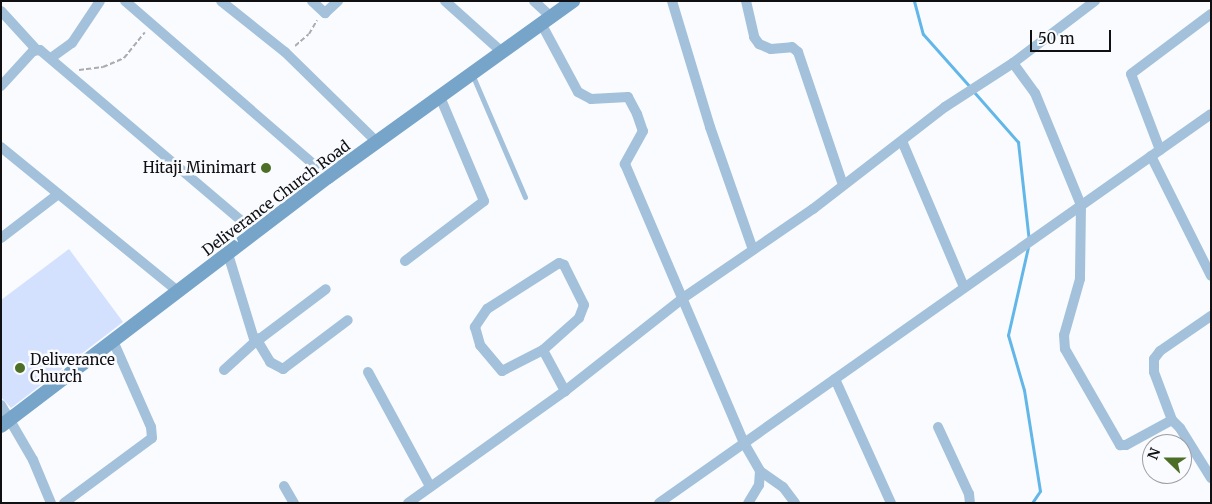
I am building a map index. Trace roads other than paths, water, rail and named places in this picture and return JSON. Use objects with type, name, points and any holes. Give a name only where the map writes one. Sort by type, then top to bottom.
[{"type":"street","points":[[51,58],[72,43],[100,1]]},
{"type":"street","points":[[124,1],[328,177]]},
{"type":"street","points":[[221,1],[285,52],[377,142]]},
{"type":"street","points":[[312,1],[325,13],[338,1]]},
{"type":"street","points":[[445,1],[502,52]]},
{"type":"street","points":[[534,1],[547,21],[578,92],[592,98],[628,97],[638,114],[644,131],[626,164],[744,443],[760,471],[784,487],[795,503]]},
{"type":"street","name":"Deliverance Church Road","points":[[6,422],[328,177],[573,1]]},
{"type":"street","points":[[672,1],[710,127],[753,250]]},
{"type":"street","points":[[746,1],[754,37],[759,44],[771,49],[792,47],[798,52],[843,185]]},
{"type":"street","points":[[408,503],[565,391],[683,298],[843,185],[945,107],[1013,63],[1090,3]]},
{"type":"street","points":[[1,11],[36,49],[51,58],[256,233]]},
{"type":"street","points":[[1160,150],[1131,74],[1211,14]]},
{"type":"street","points":[[1,86],[36,49]]},
{"type":"street","points":[[1013,63],[1035,93],[1081,205],[1080,279],[1064,335],[1065,350],[1120,445],[1126,445],[1172,420]]},
{"type":"street","points":[[405,261],[484,201],[440,97]]},
{"type":"street","points":[[659,503],[1211,114]]},
{"type":"street","points":[[902,141],[964,288]]},
{"type":"street","points":[[1,147],[57,195],[179,292]]},
{"type":"street","points":[[1151,156],[1211,276]]},
{"type":"street","points":[[1,238],[57,195]]},
{"type":"street","points":[[228,254],[252,336],[257,340],[270,362],[283,369],[348,320]]},
{"type":"street","points":[[559,263],[564,265],[584,305],[579,318],[543,350],[502,371],[480,345],[475,327],[488,309],[559,263]]},
{"type":"street","points":[[224,370],[257,340],[326,289]]},
{"type":"street","points":[[1211,316],[1160,350],[1154,359],[1154,372],[1172,420],[1180,428],[1211,478]]},
{"type":"street","points":[[64,503],[152,438],[150,427],[113,341]]},
{"type":"street","points":[[543,350],[565,391]]},
{"type":"street","points":[[368,372],[430,486]]},
{"type":"street","points":[[835,379],[891,503]]},
{"type":"street","points":[[1,405],[6,422],[51,503]]},
{"type":"street","points":[[938,427],[969,494],[970,503]]},
{"type":"street","points":[[748,503],[759,484],[760,471]]},
{"type":"street","points":[[284,486],[294,503]]},
{"type":"lane","points":[[471,74],[525,197]]},
{"type":"waterway","points":[[914,1],[923,34],[970,87]]},
{"type":"waterway","points":[[974,92],[1018,142],[1029,241]]},
{"type":"waterway","points":[[1028,247],[1008,335],[1024,390],[1040,491],[1032,503]]},
{"type":"place","name":"Hitaji Minimart","points":[[266,168]]},
{"type":"place","name":"Deliverance Church","points":[[20,368]]}]
